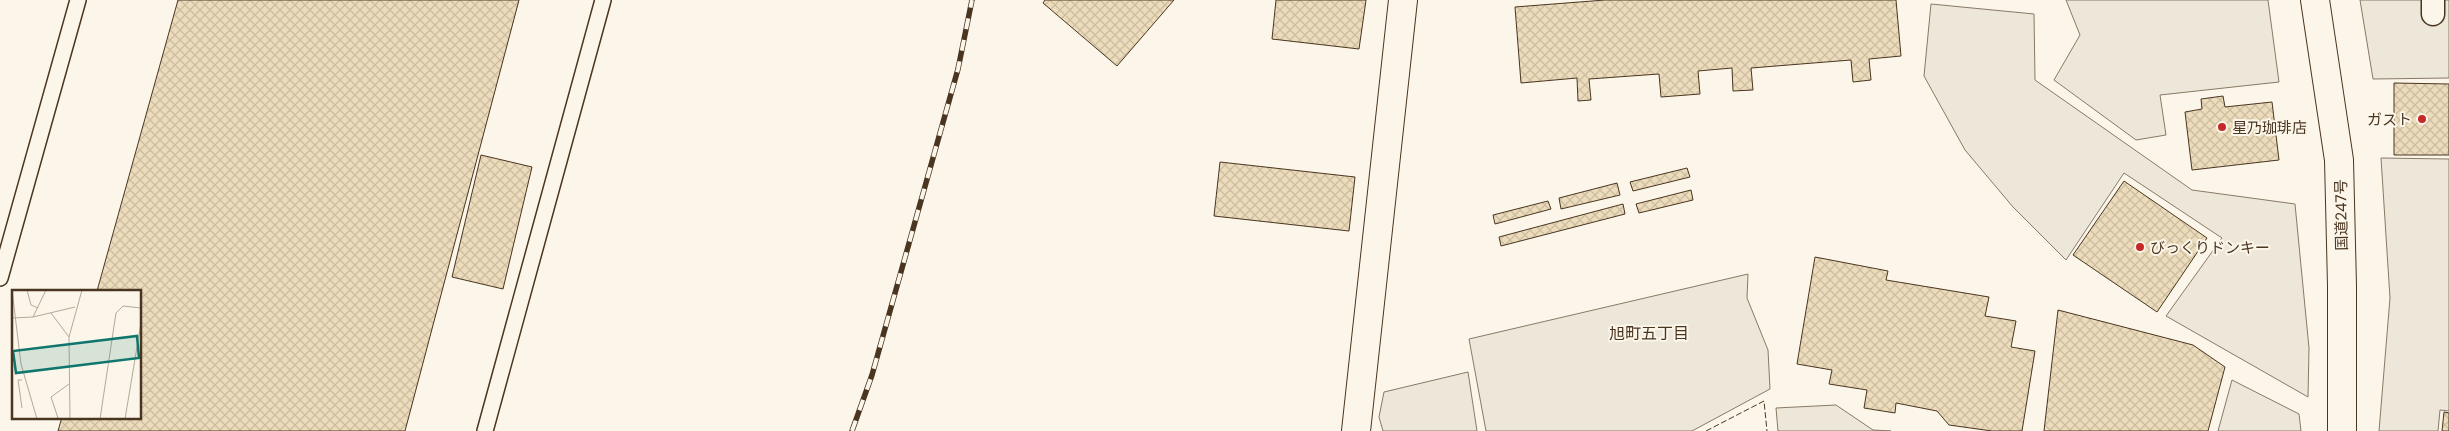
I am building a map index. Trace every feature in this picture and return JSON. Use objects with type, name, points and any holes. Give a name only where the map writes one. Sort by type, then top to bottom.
[{"type":"main road","points":[[1356,431],[1403,0]]},
{"type":"main road","name":"国道247号","points":[[2315,0],[2339,160],[2342,286],[2342,431]]},
{"type":"lane","points":[[0,278],[78,0]]},
{"type":"lane","points":[[485,431],[604,0]]},
{"type":"shaded area","points":[[2066,0],[2268,0],[2279,82],[2160,95],[2166,135],[2136,140],[2054,80],[2080,35]]},
{"type":"shaded area","points":[[2360,0],[2449,0],[2449,78],[2373,79]]},
{"type":"shaded area","points":[[1931,4],[2034,14],[2035,80],[2192,190],[2295,204],[2309,348],[2308,397],[2166,316],[2222,238],[2124,173],[2066,260],[2013,207],[1965,150],[1924,76]]},
{"type":"shaded area","points":[[2381,158],[2449,159],[2449,411],[2440,410],[2438,431],[2379,431],[2390,298]]},
{"type":"shaded area","points":[[1748,274],[1747,298],[1768,350],[1770,389],[1692,431],[1486,431],[1469,339]]},
{"type":"shaded area","points":[[1468,372],[1477,431],[1383,431],[1379,417],[1384,392]]},
{"type":"shaded area","points":[[2232,380],[2299,414],[2301,431],[2218,431]]},
{"type":"shaded area","points":[[1836,405],[1873,430],[1891,431],[1778,431],[1776,408]]},
{"type":"building","points":[[178,0],[519,0],[405,431],[58,431],[62,418],[141,418],[141,290],[97,290]]},
{"type":"building","points":[[1045,0],[1174,0],[1117,66],[1043,3]]},
{"type":"building","points":[[1276,0],[1366,0],[1359,49],[1272,39]]},
{"type":"building","points":[[1605,0],[1896,0],[1901,56],[1869,59],[1871,80],[1853,82],[1851,60],[1751,68],[1753,90],[1733,91],[1732,68],[1698,71],[1700,94],[1661,97],[1659,74],[1589,79],[1591,100],[1578,101],[1577,78],[1521,83],[1515,7]]},
{"type":"building","name":"ガスト","points":[[2394,83],[2449,84],[2449,155],[2394,155]]},
{"type":"building","points":[[2223,96],[2225,107],[2272,102],[2279,160],[2192,170],[2185,112],[2202,109],[2201,99]]},
{"type":"building","points":[[481,155],[532,167],[503,289],[452,277]]},
{"type":"building","points":[[1220,162],[1355,177],[1349,231],[1214,216]]},
{"type":"building","points":[[1687,168],[1690,177],[1633,191],[1630,182]]},
{"type":"building","name":"びっくりドンキー","points":[[2124,181],[2207,238],[2157,312],[2073,255]]},
{"type":"building","points":[[1617,183],[1620,195],[1561,209],[1559,198]]},
{"type":"building","points":[[1691,190],[1693,200],[1639,213],[1636,204]]},
{"type":"building","points":[[1548,201],[1551,209],[1495,224],[1493,215]]},
{"type":"building","points":[[1623,204],[1625,214],[1501,246],[1499,237]]},
{"type":"building","points":[[1815,257],[1888,271],[1886,280],[1989,297],[1985,316],[2016,321],[2011,347],[2035,351],[2022,431],[1992,431],[1949,425],[1937,411],[1896,403],[1895,413],[1864,408],[1867,390],[1829,384],[1832,370],[1797,364]]},
{"type":"building","points":[[2058,310],[2193,345],[2225,367],[2208,431],[2044,431]]},
{"type":"building","points":[[2444,412],[2449,413],[2449,431],[2442,431]]},
{"type":"railway","points":[[852,431],[872,375],[958,69],[972,0]]},
{"type":"fence","points":[[1706,431],[1764,401],[1767,431]]},
{"type":"place","name":"ガスト","points":[[2422,119]]},
{"type":"place","name":"星乃珈琲店","points":[[2222,127]]},
{"type":"place","name":"びっくりドンキー","points":[[2140,247]]},
{"type":"district","name":"旭町五丁目","points":[[1649,333]]}]
